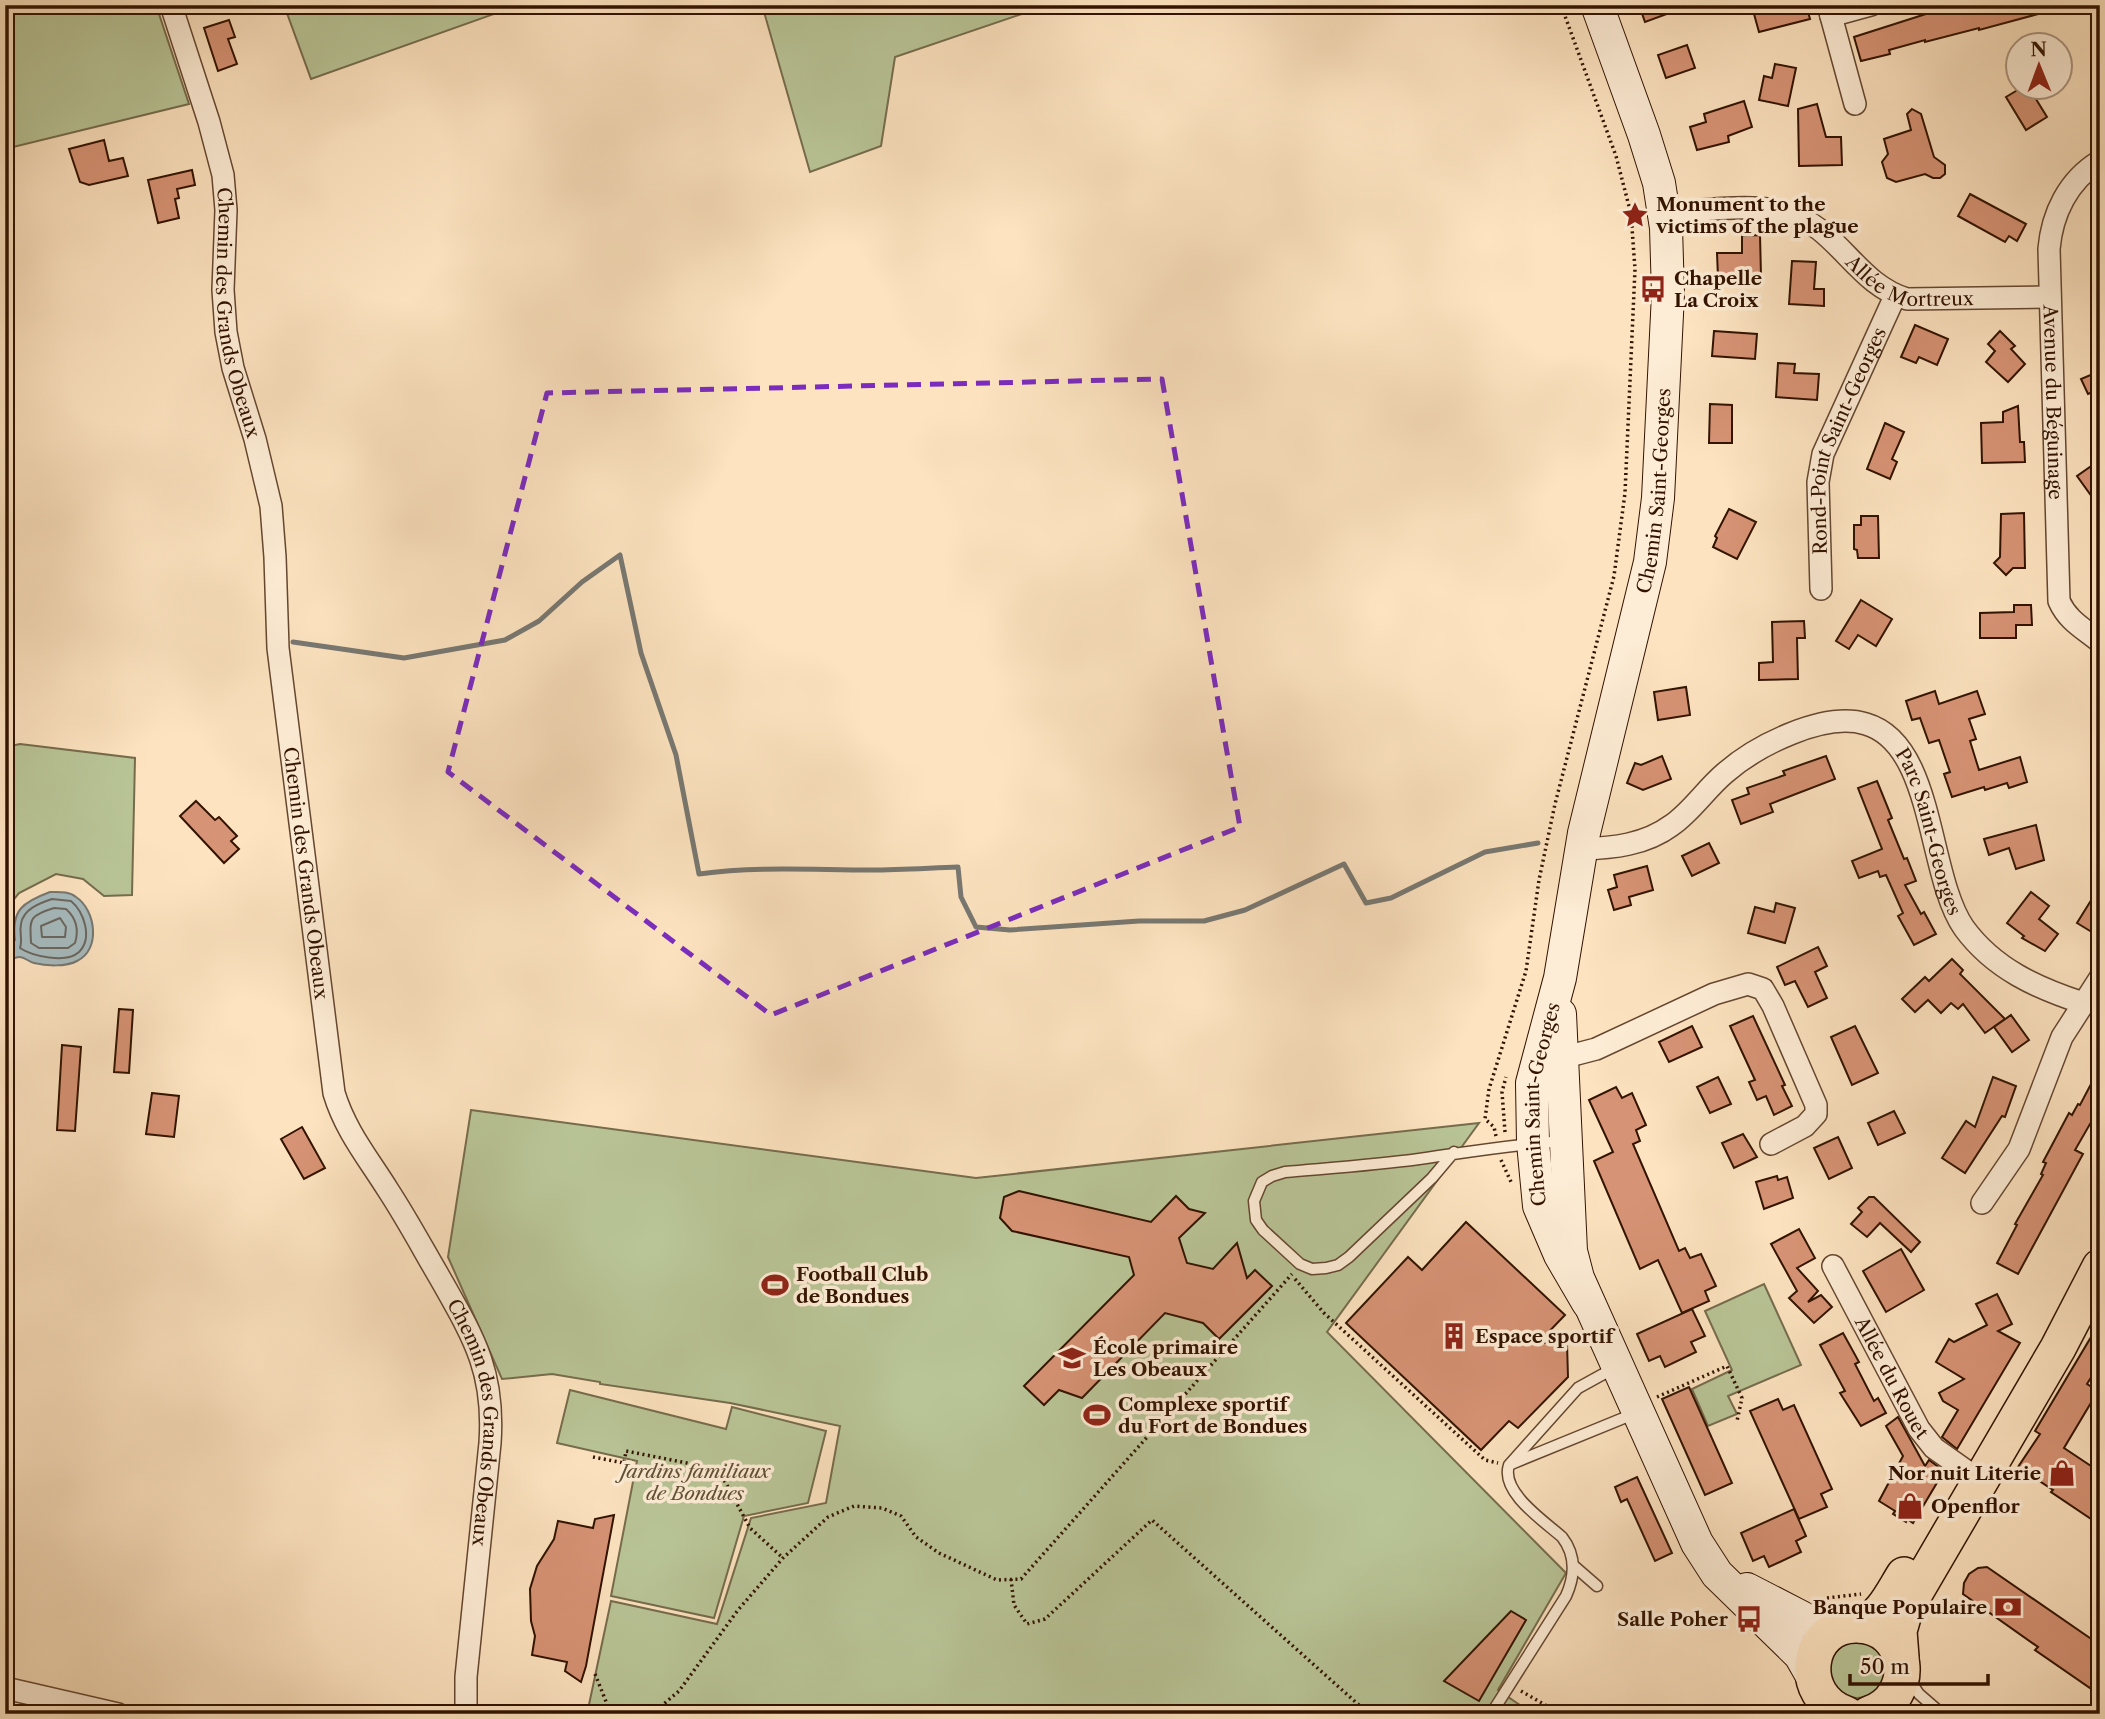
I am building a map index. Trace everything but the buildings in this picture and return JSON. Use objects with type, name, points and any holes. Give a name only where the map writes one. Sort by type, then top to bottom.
[{"type":"main road","points":[[2100,1260],[1876,1616],[1826,1637],[1817,1649],[1813,1662],[1814,1691],[1836,1710],[1864,1713],[1889,1703],[1898,1691],[1902,1678],[1899,1631],[1905,1610],[2058,1348],[2100,1267]]},
{"type":"main road","points":[[1852,1626],[1874,1628],[1886,1634],[1895,1645],[1901,1660]]},
{"type":"street","name":"Chemin des Grands Obeaux","points":[[171,5],[209,122],[223,175],[226,227],[223,290],[225,325],[231,361],[255,439],[271,506],[280,663],[334,1093],[347,1126],[401,1210],[472,1335],[489,1389],[491,1435],[466,1677],[466,1714]]},
{"type":"street","name":"Chemin Saint-Georges","points":[[1588,1303],[1560,1255],[1539,1206],[1520,1144],[1531,1098],[1535,1064],[1560,978],[1581,849],[1604,746],[1639,612],[1654,533],[1668,294],[1664,213],[1652,158],[1597,5]]},
{"type":"street","points":[[1855,104],[1830,11],[1871,5]]},
{"type":"street","name":"Avenue du Béguinage","points":[[2100,161],[2073,185],[2055,216],[2049,249],[2059,601],[2069,619],[2100,642]]},
{"type":"street","name":"Allée Mortreux","points":[[1664,213],[1759,209],[1789,213],[1821,231],[1868,278],[1895,296],[1907,299],[2050,297]]},
{"type":"street","name":"Rond-Point Saint-Georges","points":[[1821,589],[1818,482],[1823,454],[1895,296]]},
{"type":"street","name":"Parc Saint-Georges","points":[[1581,849],[1624,846],[1659,833],[1686,814],[1740,761],[1778,740],[1817,725],[1836,722],[1866,723],[1880,729],[1891,739],[1918,782],[1942,881],[1954,911],[1966,929],[2015,975],[2040,988],[2083,1003]]},
{"type":"street","points":[[1982,1203],[2019,1149],[2062,1037],[2100,978]]},
{"type":"street","points":[[1535,1064],[1597,1049],[1733,986],[1748,984],[1763,989],[1816,1105],[1816,1114],[1805,1126],[1771,1144]]},
{"type":"street","name":"Chemin Saint-Georges","points":[[1535,1064],[1565,1141],[1571,1251],[1588,1303],[1616,1367],[1697,1544],[1717,1574],[1800,1655],[1814,1691]]},
{"type":"street","name":"Allée du Rouet","points":[[1833,1266],[1926,1441],[1968,1472]]},
{"type":"street","name":"Chemin Saint-Georges","points":[[1697,1544],[1745,1587],[1798,1616],[1814,1623],[1852,1626]]},
{"type":"street","points":[[5,1689],[118,1714]]},
{"type":"lane","points":[[1454,1152],[1432,1178],[1338,1265],[1312,1269],[1300,1264],[1263,1230],[1256,1220],[1254,1201],[1262,1182],[1285,1172],[1421,1158],[1454,1152],[1520,1144],[1565,1141]]},
{"type":"lane","points":[[1493,1711],[1566,1596],[1574,1566],[1568,1545],[1562,1537],[1511,1489],[1507,1476],[1509,1465],[1578,1388],[1616,1367]]},
{"type":"lane","points":[[1509,1465],[1634,1407]]},
{"type":"lane","points":[[1574,1566],[1597,1586]]},
{"type":"lane","points":[[1901,1660],[1912,1686],[1941,1714]]},
{"type":"lane","points":[[1864,1713],[1895,1709],[1912,1714]]},
{"type":"path","points":[[1520,1144],[1502,1092],[1535,1064]]},
{"type":"path","points":[[652,1714],[679,1691],[737,1610],[783,1558],[828,1517],[854,1506],[881,1508],[901,1516],[916,1537],[939,1553],[998,1580],[1021,1579],[1300,1264]]},
{"type":"path","points":[[1292,1274],[1324,1313],[1485,1460],[1509,1465]]},
{"type":"path","points":[[1634,1407],[1727,1366],[1742,1398],[1737,1421]]},
{"type":"path","points":[[593,1457],[624,1463],[626,1451],[702,1466],[722,1476],[750,1528],[783,1558]]},
{"type":"path","points":[[1011,1580],[1014,1605],[1027,1624],[1045,1619],[1152,1520],[1369,1714]]},
{"type":"path","points":[[1798,1616],[1817,1599],[1894,1591]]},
{"type":"path","points":[[595,1674],[611,1714]]},
{"type":"path","points":[[1510,1685],[1562,1714]]},
{"type":"path","points":[[534,1706],[537,1714]]},
{"type":"highlighted area","points":[[1162,379],[1240,827],[771,1015],[448,772],[547,393]]},
{"type":"green space","points":[[29,5],[156,5],[189,104],[5,149],[5,17]]},
{"type":"green space","points":[[284,5],[519,5],[311,79]]},
{"type":"green space","points":[[762,5],[1048,5],[895,57],[881,146],[810,172]]},
{"type":"green space","points":[[20,744],[135,758],[132,895],[104,896],[83,879],[56,874],[19,893],[5,910],[5,747]]},
{"type":"green space","name":"Complexe sportif du Fort de Bondues","points":[[471,1110],[976,1178],[1479,1123],[1327,1332],[1566,1573],[1498,1690],[1533,1714],[587,1714],[611,1601],[717,1624],[751,1518],[826,1503],[840,1426],[730,1403],[600,1384],[552,1374],[502,1379],[448,1257]]},
{"type":"green space","points":[[1764,1284],[1801,1365],[1728,1396],[1737,1414],[1708,1426],[1692,1389],[1732,1370],[1705,1311]]},
{"type":"green space","name":"Jardins familiaux de Bondues","points":[[570,1390],[726,1429],[732,1407],[826,1431],[808,1503],[744,1516],[714,1618],[611,1596],[637,1461],[557,1443]]},
{"type":"green space","points":[[1851,1642],[1863,1642],[1873,1646],[1881,1654],[1885,1670],[1881,1686],[1873,1694],[1863,1698],[1851,1698],[1841,1694],[1833,1686],[1829,1676],[1829,1664],[1833,1654],[1841,1646]]},
{"type":"water","points":[[50,892],[64,892],[76,897],[88,911],[93,939],[85,956],[67,964],[39,964],[19,957],[5,964],[5,950],[15,940],[17,914],[26,904]]},
{"type":"waterway","points":[[293,642],[404,658],[505,640],[539,621],[582,582],[620,555],[641,653],[676,755],[699,874],[764,869],[882,870],[958,867],[961,897],[976,927],[1010,930],[1139,921],[1204,921],[1245,910],[1344,864],[1366,903],[1391,898],[1485,852],[1538,843]]},
{"type":"place","name":"Monument to the victims of the plague","points":[[1635,215]]},
{"type":"place","name":"Chapelle La Croix","points":[[1653,289]]},
{"type":"place","name":"Football Club de Bondues","points":[[775,1285]]},
{"type":"place","name":"Espace sportif","points":[[1454,1336]]},
{"type":"place","name":"École primaire Les Obeaux","points":[[1072,1358]]},
{"type":"place","name":"Complexe sportif du Fort de Bondues","points":[[1097,1415]]},
{"type":"place","name":"Nor nuit Literie","points":[[2062,1473]]},
{"type":"place","name":"Openflor","points":[[1910,1506]]},
{"type":"place","name":"Banque Populaire","points":[[2008,1607]]},
{"type":"place","name":"Salle Poher","points":[[1749,1619]]}]
